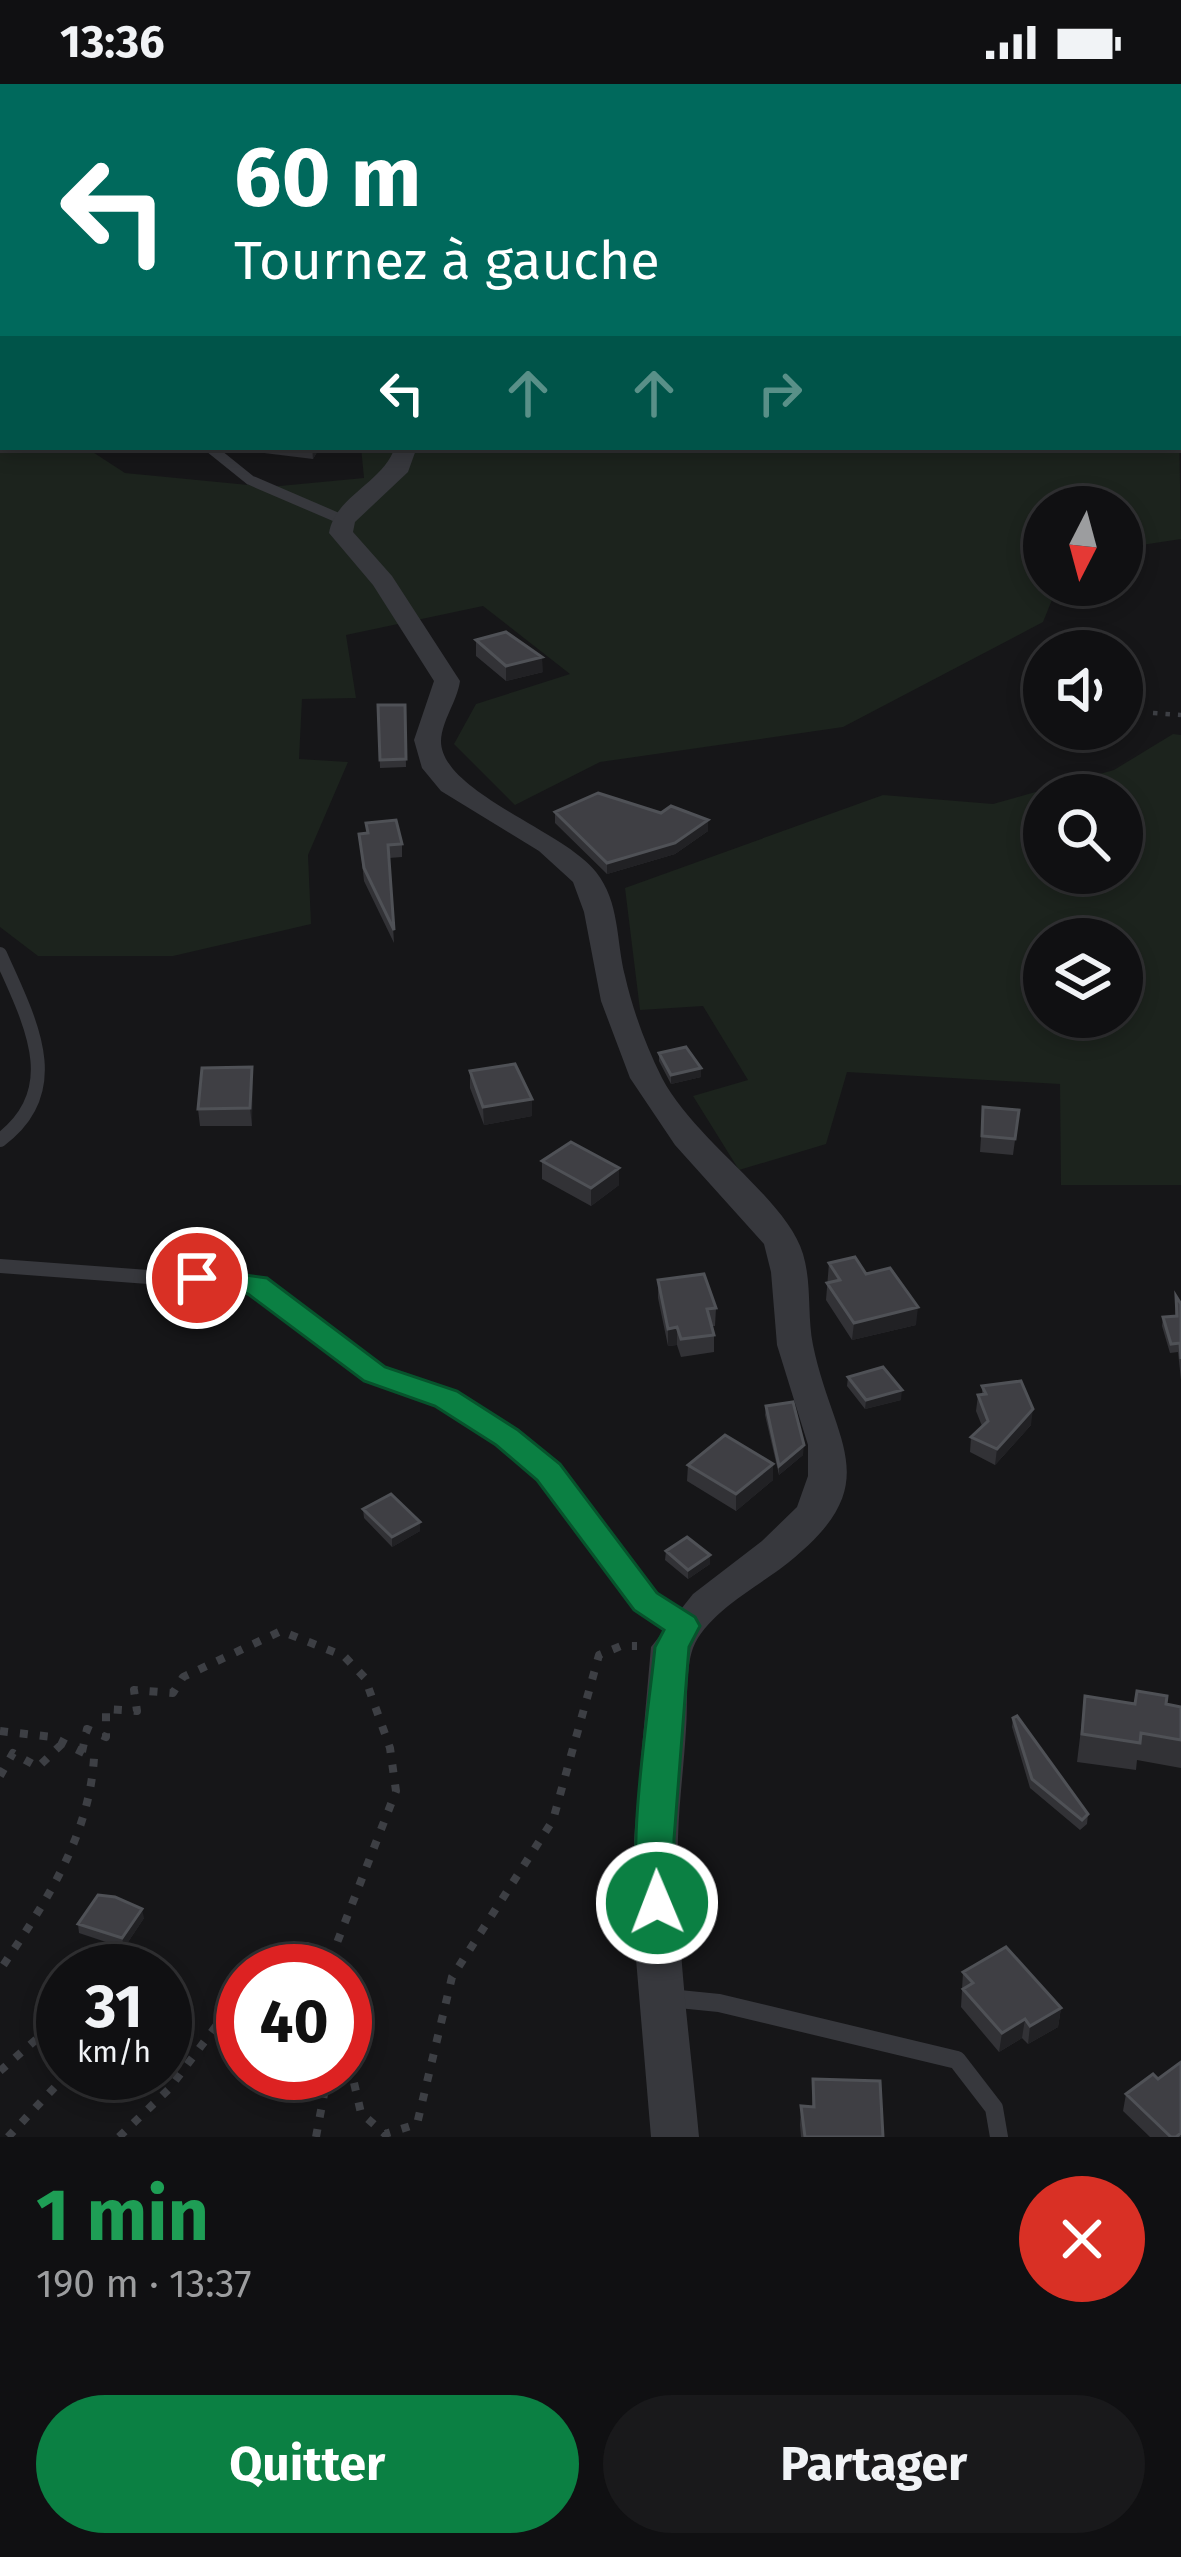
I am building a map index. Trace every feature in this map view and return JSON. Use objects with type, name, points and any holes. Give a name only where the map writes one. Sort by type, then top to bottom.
[{"type":"street","points":[[405,450],[400,467],[343,520],[341,533],[383,581],[447,680],[446,695],[427,732],[431,763],[451,784],[548,842],[584,874],[594,891],[614,992],[645,1077],[671,1120],[773,1229],[790,1264],[794,1341],[830,1458],[822,1498],[800,1530],[704,1604],[678,1636],[656,1839],[657,1935],[675,2137]]},
{"type":"lane","points":[[213,450],[250,480],[343,520]]},
{"type":"lane","points":[[0,954],[31,1027],[39,1078],[35,1112],[23,1128],[0,1140]]},
{"type":"lane","points":[[0,1266],[256,1285],[374,1374],[446,1398],[507,1437],[549,1472],[678,1636]]},
{"type":"lane","points":[[665,1998],[719,2002],[957,2060],[994,2108],[999,2137]]},
{"type":"path","points":[[1153,713],[1181,715]]},
{"type":"path","points":[[82,1752],[87,1729],[106,1737],[106,1709],[136,1711],[134,1690],[173,1693],[183,1677],[281,1631],[344,1656],[365,1678],[390,1748],[396,1791],[357,1900],[333,1944]]},
{"type":"path","points":[[358,2100],[361,2113],[385,2134],[418,2124],[445,1997],[461,1960],[545,1836],[564,1785],[598,1655],[678,1636]]},
{"type":"path","points":[[0,1731],[63,1743],[94,1758],[95,1785],[64,1866],[0,1970]]},
{"type":"path","points":[[0,1776],[13,1753],[38,1767],[63,1743]]},
{"type":"path","points":[[119,2137],[169,2090],[216,2026]]},
{"type":"path","points":[[0,2071],[36,2040]]},
{"type":"path","points":[[8,2137],[43,2100]]},
{"type":"path","points":[[316,2137],[323,2100]]},
{"type":"shaded area","points":[[0,450],[90,450],[125,473],[269,487],[364,478],[361,450],[1179,450],[1181,539],[1143,545],[1143,486],[1023,486],[1023,606],[1049,606],[1043,622],[843,727],[600,762],[515,805],[454,744],[476,704],[570,674],[483,606],[346,635],[356,698],[302,699],[299,759],[348,762],[308,855],[311,924],[173,956],[38,956],[0,927]]},
{"type":"shaded area","points":[[1173,734],[1181,735],[1181,1185],[1061,1185],[1060,1084],[847,1072],[826,1144],[739,1170],[693,1096],[748,1080],[703,1006],[640,1010],[625,888],[883,795],[993,804],[1023,796],[1023,894],[1143,894],[1143,774],[1100,774]]},
{"type":"building","points":[[506,632],[542,657],[506,666],[476,640]]},
{"type":"building","points":[[378,705],[405,705],[406,759],[380,760]]},
{"type":"building","points":[[598,793],[661,813],[671,806],[708,820],[675,843],[607,863],[555,812]]},
{"type":"building","points":[[396,820],[402,844],[388,845],[394,930],[364,868],[359,834],[368,833],[366,823]]},
{"type":"building","points":[[686,1047],[701,1068],[671,1075],[659,1053]]},
{"type":"building","points":[[515,1064],[532,1099],[483,1107],[470,1071]]},
{"type":"building","points":[[252,1067],[250,1108],[198,1109],[202,1068]]},
{"type":"building","points":[[983,1107],[1019,1110],[1015,1139],[982,1136]]},
{"type":"building","points":[[571,1142],[619,1168],[591,1188],[542,1161]]},
{"type":"building","points":[[855,1257],[866,1274],[890,1268],[918,1307],[854,1323],[827,1283],[840,1280],[829,1263]]},
{"type":"building","points":[[704,1274],[716,1308],[707,1309],[714,1335],[681,1339],[677,1327],[668,1329],[658,1280]]},
{"type":"building","points":[[1176,1296],[1181,1304],[1181,1359],[1180,1343],[1171,1344],[1163,1317],[1177,1316]]},
{"type":"building","points":[[883,1367],[902,1390],[866,1400],[848,1377]]},
{"type":"building","points":[[1021,1381],[1033,1409],[997,1449],[971,1437],[988,1421],[978,1395],[986,1394],[982,1386]]},
{"type":"building","points":[[793,1402],[804,1445],[779,1466],[766,1406]]},
{"type":"building","points":[[725,1435],[773,1464],[736,1494],[688,1465]]},
{"type":"building","points":[[391,1494],[420,1522],[392,1537],[363,1509]]},
{"type":"building","points":[[687,1537],[710,1555],[688,1570],[666,1551]]},
{"type":"building","points":[[1137,1691],[1167,1696],[1166,1704],[1181,1707],[1181,1740],[1141,1733],[1140,1743],[1082,1734],[1085,1696],[1135,1704]]},
{"type":"building","points":[[1017,1716],[1088,1814],[1082,1820],[1032,1779],[1013,1718]]},
{"type":"building","points":[[98,1895],[142,1909],[122,1938],[78,1924]]},
{"type":"building","points":[[1006,1947],[1061,2008],[1030,2026],[1025,2019],[1002,2033],[963,1989],[973,1983],[963,1972]]},
{"type":"building","points":[[1181,2062],[1181,2133],[1171,2137],[1126,2094],[1153,2074],[1158,2079]]},
{"type":"building","points":[[813,2079],[880,2081],[883,2137],[805,2137],[801,2106],[814,2107]]},
{"type":"route","points":[[197,1278],[256,1285],[374,1374],[446,1398],[507,1437],[549,1472],[646,1601],[683,1626],[672,1647],[656,1839],[657,1903]]}]
